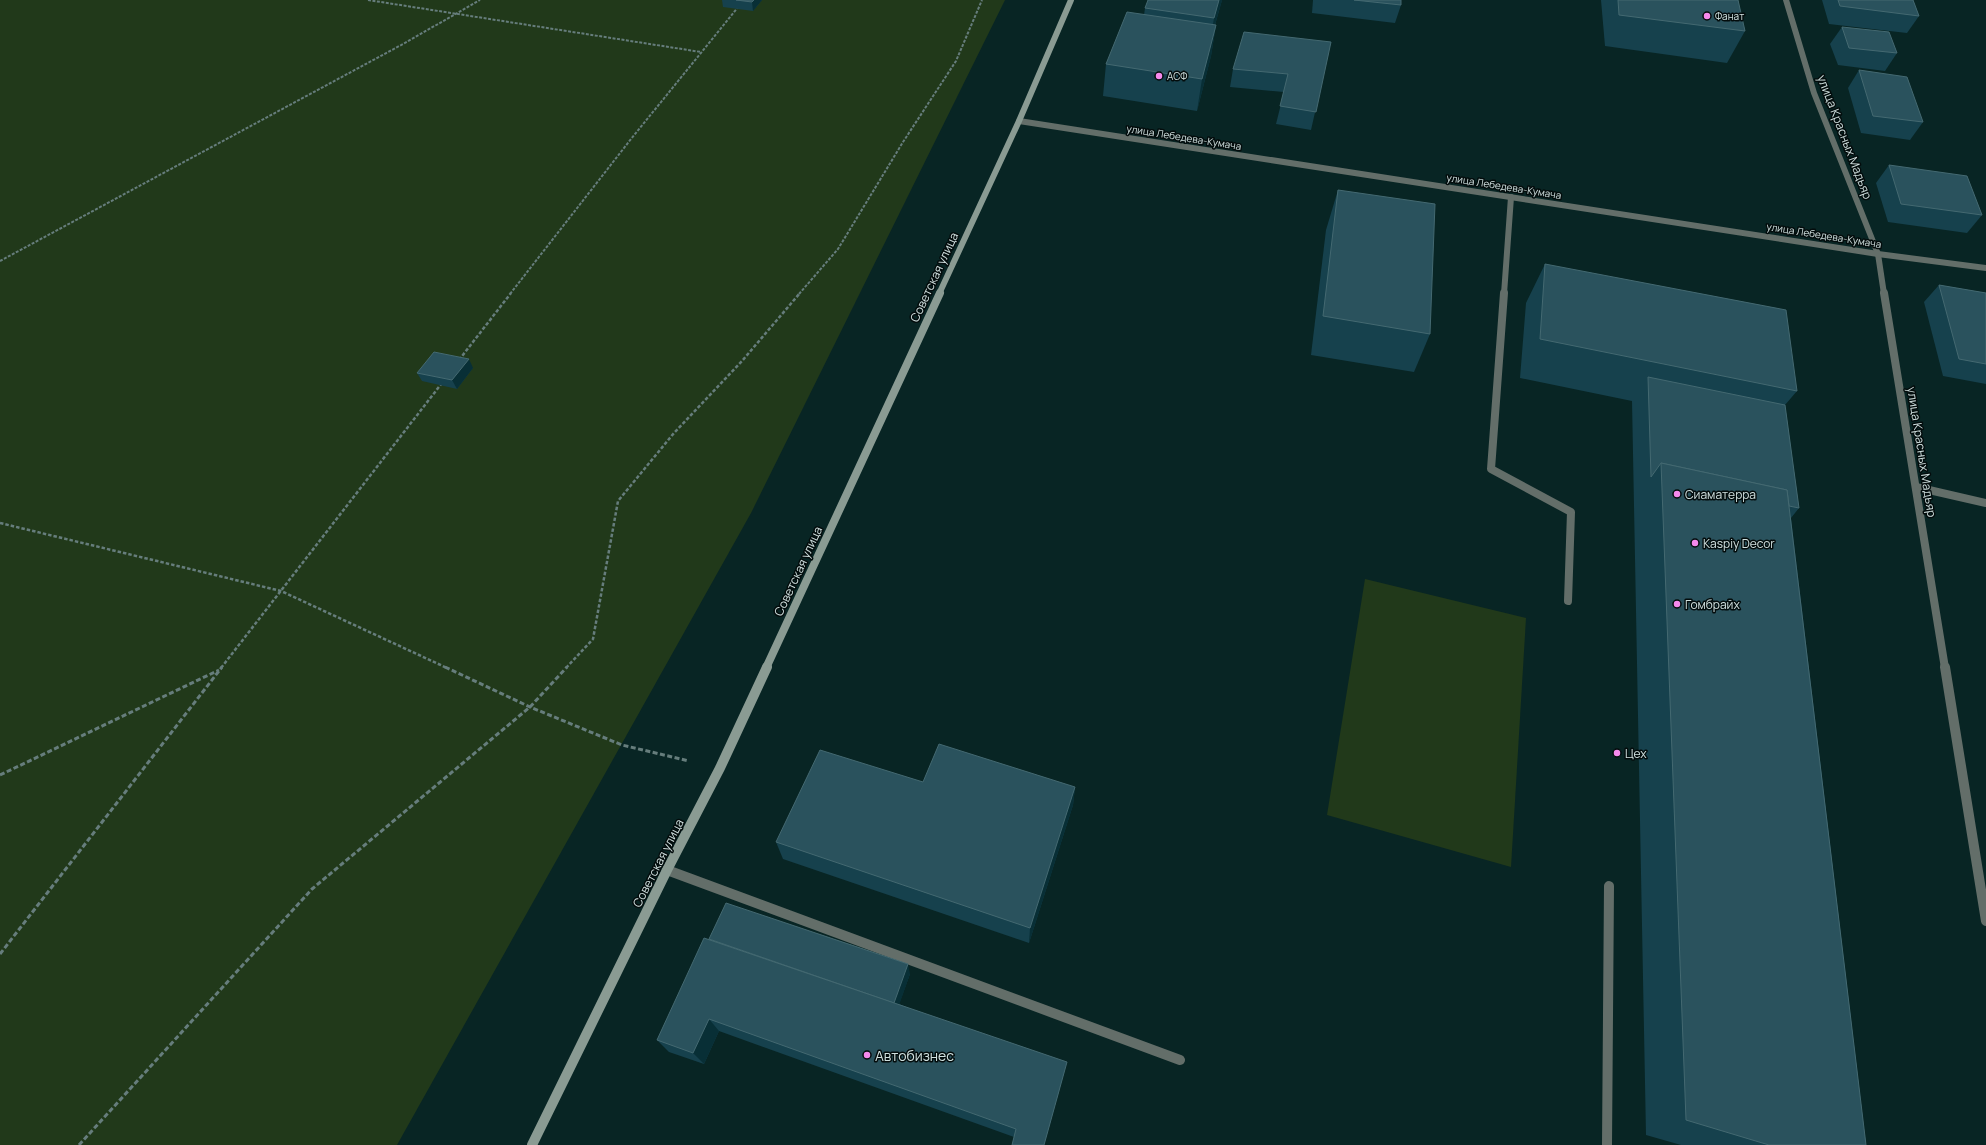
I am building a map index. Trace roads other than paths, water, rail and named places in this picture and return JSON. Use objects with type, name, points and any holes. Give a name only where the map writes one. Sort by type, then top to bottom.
[{"type":"main road","name":"Советская улица","points":[[532,1145],[667,870],[720,768],[1019,121],[1071,0]]},
{"type":"street","name":"улица Красных Мадьяр","points":[[1786,0],[1814,93],[1878,254],[1986,921]]},
{"type":"street","name":"улица Лебедева-Кумача","points":[[1019,121],[1878,254],[1986,268]]},
{"type":"street","points":[[1511,197],[1491,470],[1571,512],[1568,601]]},
{"type":"street","points":[[1916,487],[1986,503]]},
{"type":"street","points":[[667,870],[1180,1060]]},
{"type":"street","points":[[1607,1145],[1609,886]]},
{"type":"place","name":"Фанат","points":[[1707,16]]},
{"type":"place","name":"АСФ","points":[[1159,76]]},
{"type":"place","name":"Сиаматерра","points":[[1677,494]]},
{"type":"place","name":"Kaspiy Decor","points":[[1695,543]]},
{"type":"place","name":"Гомбрайх","points":[[1677,604]]},
{"type":"place","name":"Цех","points":[[1617,753]]},
{"type":"place","name":"Автобизнес","points":[[867,1055]]}]
